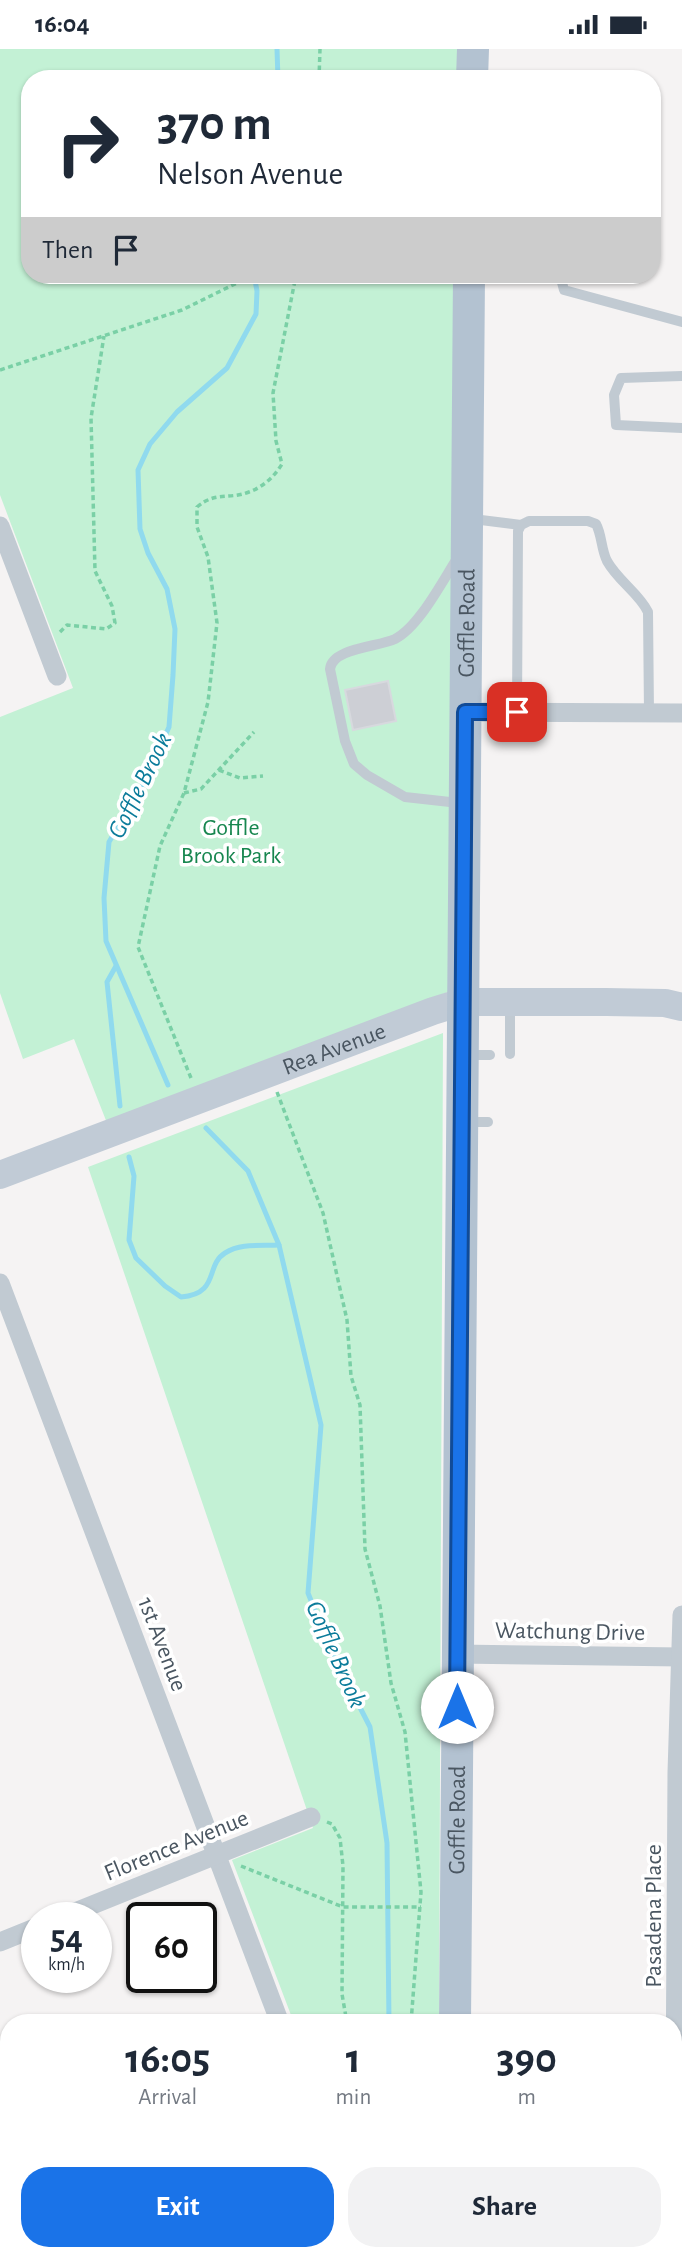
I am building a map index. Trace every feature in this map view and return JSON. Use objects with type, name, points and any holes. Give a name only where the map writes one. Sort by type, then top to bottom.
[{"type":"main road","points":[[472,49],[472,70]]},
{"type":"main road","name":"Goffle Road","points":[[454,2014],[457,1654],[476,1055],[462,1002],[469,284]]},
{"type":"street","points":[[0,526],[57,676]]},
{"type":"street","points":[[465,712],[682,713]]},
{"type":"street","name":"Rea Avenue","points":[[0,1175],[462,1002],[665,1003],[682,1007]]},
{"type":"street","name":"1st Avenue","points":[[0,1283],[277,2014]]},
{"type":"street","name":"Pasadena Place","points":[[677,2014],[677,1772],[682,1615]]},
{"type":"street","name":"Watchung Drive","points":[[457,1654],[682,1657]]},
{"type":"street","name":"Florence Avenue","points":[[100,1902],[311,1817]]},
{"type":"street","points":[[0,1942],[21,1933]]},
{"type":"lane","points":[[563,284],[564,289],[682,322]]},
{"type":"lane","points":[[682,376],[621,377],[614,395],[616,425],[682,428]]},
{"type":"lane","points":[[464,804],[405,797],[367,775],[350,759],[336,706],[330,669],[337,656],[383,643],[405,632],[417,618],[466,532],[521,525],[529,521],[588,521],[596,524],[607,561],[625,586],[643,601],[648,612],[649,713]]},
{"type":"lane","points":[[517,712],[518,531],[521,525]]},
{"type":"lane","points":[[510,1002],[510,1054]]},
{"type":"path","points":[[319,70],[320,49]]},
{"type":"path","points":[[0,370],[182,310],[235,284]]},
{"type":"path","points":[[200,1100],[138,947],[160,846],[184,793],[208,702],[217,623],[208,557],[197,527],[197,507],[208,498],[249,492],[273,478],[282,464],[276,441],[273,393],[295,284]]},
{"type":"path","points":[[45,645],[67,625],[106,628],[115,623],[112,606],[95,571],[91,418],[104,337]]},
{"type":"path","points":[[184,793],[201,789],[254,732]]},
{"type":"path","points":[[219,770],[240,778],[263,776]]},
{"type":"path","points":[[270,1073],[323,1213],[347,1320],[351,1376],[360,1405],[365,1549],[380,1606],[391,1683],[405,1732],[422,1907],[412,2014]]},
{"type":"path","points":[[311,1817],[332,1824],[340,1838],[344,1866],[342,1994],[346,2014]]},
{"type":"path","points":[[216,1856],[343,1907],[422,1907]]},
{"type":"green space","name":"Goffle Brook Park","points":[[0,49],[459,49],[459,70],[21,70],[21,284],[457,284],[448,992],[107,1123],[74,1039],[23,1059],[0,993],[0,717],[73,688],[0,495]]},
{"type":"green space","points":[[443,1033],[439,2014],[291,2014],[232,1860],[313,1828],[88,1167]]},
{"type":"building","points":[[388,681],[396,721],[353,730],[345,690]]},
{"type":"waterway","name":"Goffle Brook","points":[[277,49],[278,70]]},
{"type":"waterway","name":"Goffle Brook","points":[[168,1085],[106,941],[104,898],[109,842],[144,783],[169,727],[173,675],[175,629],[167,589],[148,553],[140,529],[138,470],[150,444],[177,412],[227,368],[256,314],[256,284]]},
{"type":"waterway","name":"Goffle Brook","points":[[116,966],[107,982],[120,1106]]},
{"type":"waterway","name":"Goffle Brook","points":[[206,1128],[248,1171],[279,1245],[321,1425],[308,1593],[331,1651],[370,1727],[387,1843],[389,2014]]},
{"type":"waterway","name":"Goffle Brook","points":[[129,1157],[134,1176],[129,1240],[136,1258],[165,1286],[181,1297],[202,1291],[219,1258],[225,1253],[244,1246],[279,1245]]},
{"type":"route","points":[[457,1707],[465,712],[517,712]]}]
